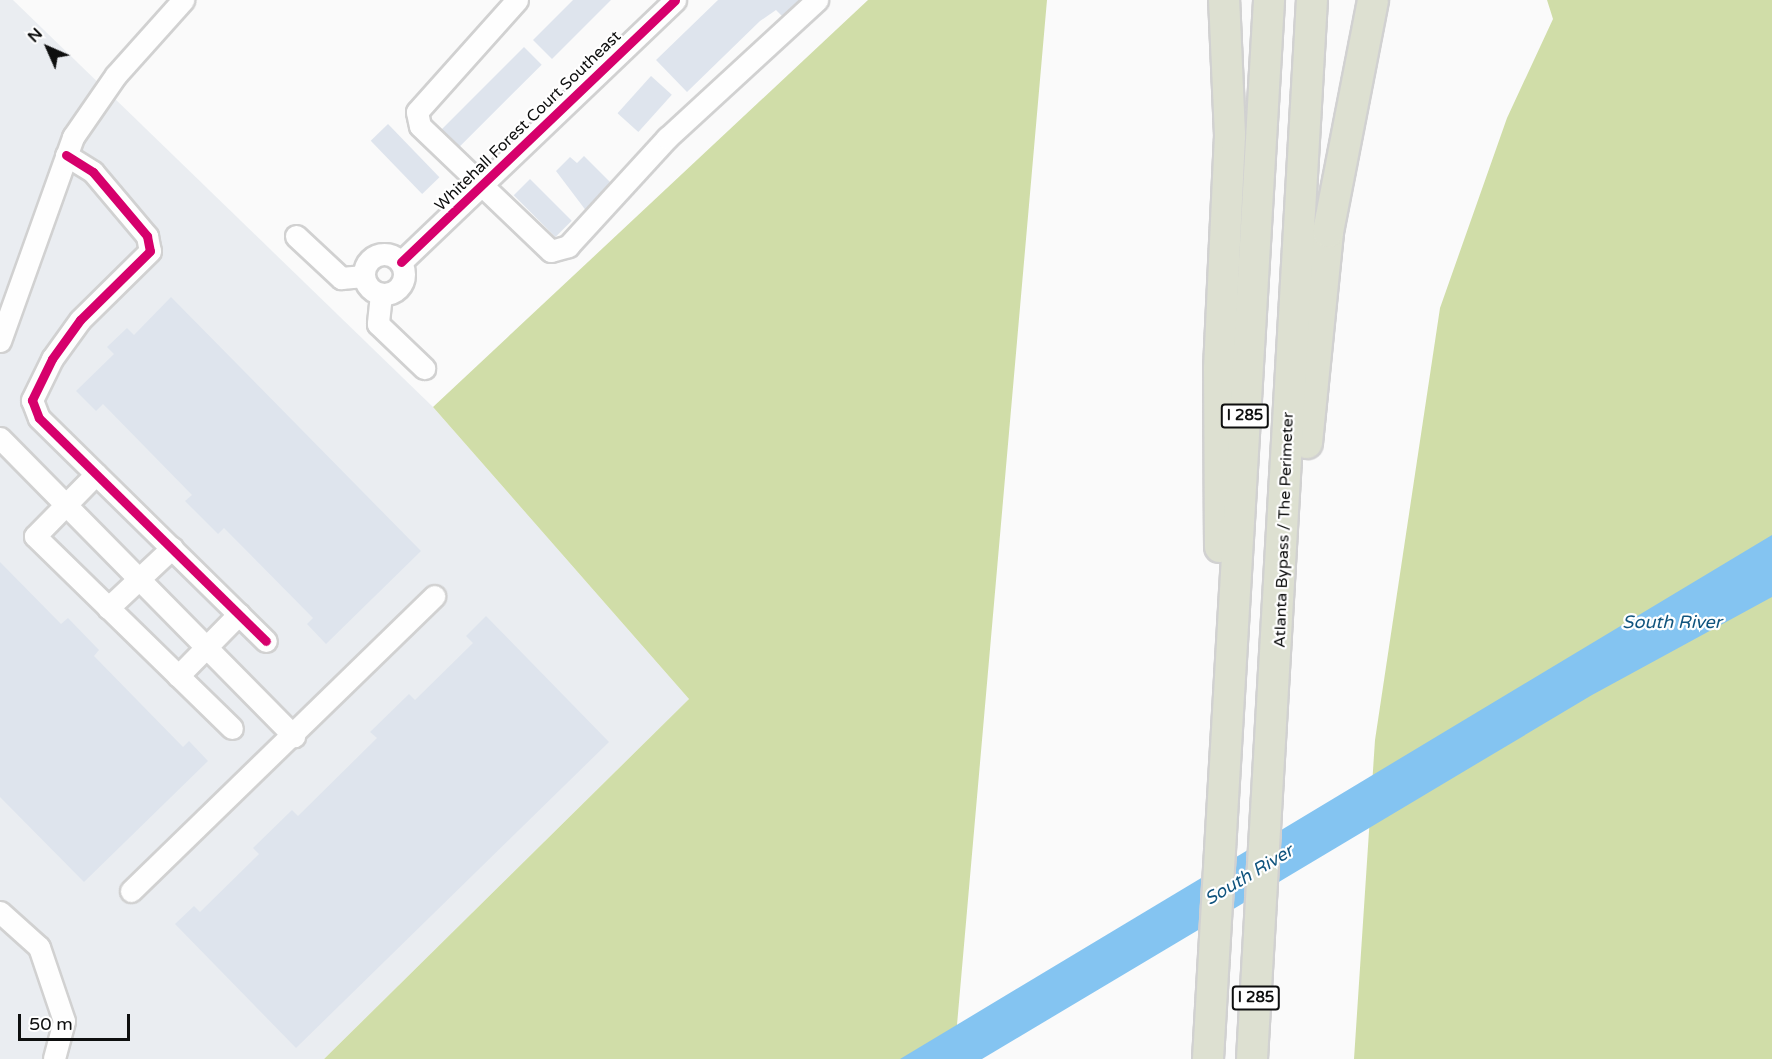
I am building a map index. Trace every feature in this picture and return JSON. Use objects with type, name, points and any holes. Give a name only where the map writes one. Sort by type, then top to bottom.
[{"type":"highway","points":[[1221,832],[1219,369],[1230,135],[1224,0]]},
{"type":"highway","name":"I 285","points":[[1208,1059],[1269,0]]},
{"type":"highway","name":"Atlanta Bypass / The Perimeter","points":[[1252,1059],[1281,623],[1312,0]]},
{"type":"highway","points":[[1281,623],[1302,515],[1322,273],[1348,110],[1373,0]]},
{"type":"street","points":[[0,341],[66,155],[116,75],[183,0]]},
{"type":"street","points":[[518,0],[417,112],[420,126],[485,186],[533,239],[550,251],[568,246],[667,138],[817,0]]},
{"type":"street","name":"Whitehall Forest Court Southeast","points":[[401,262],[485,186],[675,0]]},
{"type":"street","points":[[66,155],[93,172],[147,236],[147,257],[80,320],[52,359],[32,400],[39,418],[266,641]]},
{"type":"street","points":[[296,236],[340,278],[364,276]]},
{"type":"street","points":[[377,255],[401,262],[403,282],[394,292],[381,294],[370,288],[364,276],[377,255]]},
{"type":"street","points":[[381,294],[378,324],[424,368]]},
{"type":"street","points":[[0,438],[68,503],[294,736]]},
{"type":"street","points":[[96,474],[35,536],[232,728]]},
{"type":"street","points":[[108,608],[172,548]]},
{"type":"street","points":[[131,891],[294,736],[434,596]]},
{"type":"street","points":[[178,676],[239,614]]},
{"type":"street","points":[[0,912],[39,947],[64,1021],[54,1059]]},
{"type":"shaded area","points":[[0,0],[13,0],[433,407],[689,699],[324,1059],[0,1059]]},
{"type":"green space","points":[[868,0],[1047,0],[954,1059],[324,1059],[689,699],[433,407]]},
{"type":"green space","points":[[1547,0],[1772,0],[1772,1059],[1354,1059],[1375,740],[1440,308],[1507,118],[1553,19]]},
{"type":"water","name":"South River","points":[[1772,535],[1772,597],[1592,695],[982,1059],[900,1059]]},
{"type":"building","points":[[573,0],[611,0],[552,59],[533,40]]},
{"type":"building","points":[[718,0],[811,0],[789,23],[776,10],[760,21],[687,92],[656,60]]},
{"type":"building","points":[[524,47],[542,65],[458,148],[441,130]]},
{"type":"building","points":[[651,76],[672,95],[638,132],[618,113]]},
{"type":"building","points":[[388,124],[439,177],[422,194],[371,141]]},
{"type":"building","points":[[584,156],[614,186],[587,212],[556,171],[570,157],[577,163]]},
{"type":"building","points":[[530,179],[572,221],[555,237],[514,195]]},
{"type":"building","points":[[171,297],[421,551],[326,644],[307,624],[313,618],[224,528],[218,534],[185,501],[192,495],[103,404],[96,411],[76,391],[114,354],[107,347],[127,328],[134,335]]},
{"type":"building","points":[[0,562],[61,624],[68,618],[99,650],[94,656],[183,747],[189,741],[208,761],[84,882],[0,797]]},
{"type":"building","points":[[486,616],[609,742],[296,1048],[175,924],[194,906],[200,912],[259,854],[253,848],[292,810],[298,816],[377,738],[370,732],[409,694],[415,700],[473,643],[466,636]]},
{"type":"cycle path","points":[[401,262],[675,0]]},
{"type":"cycle path","points":[[66,155],[93,172],[147,236],[150,251],[80,320],[52,359],[32,400],[39,418],[266,641]]}]
